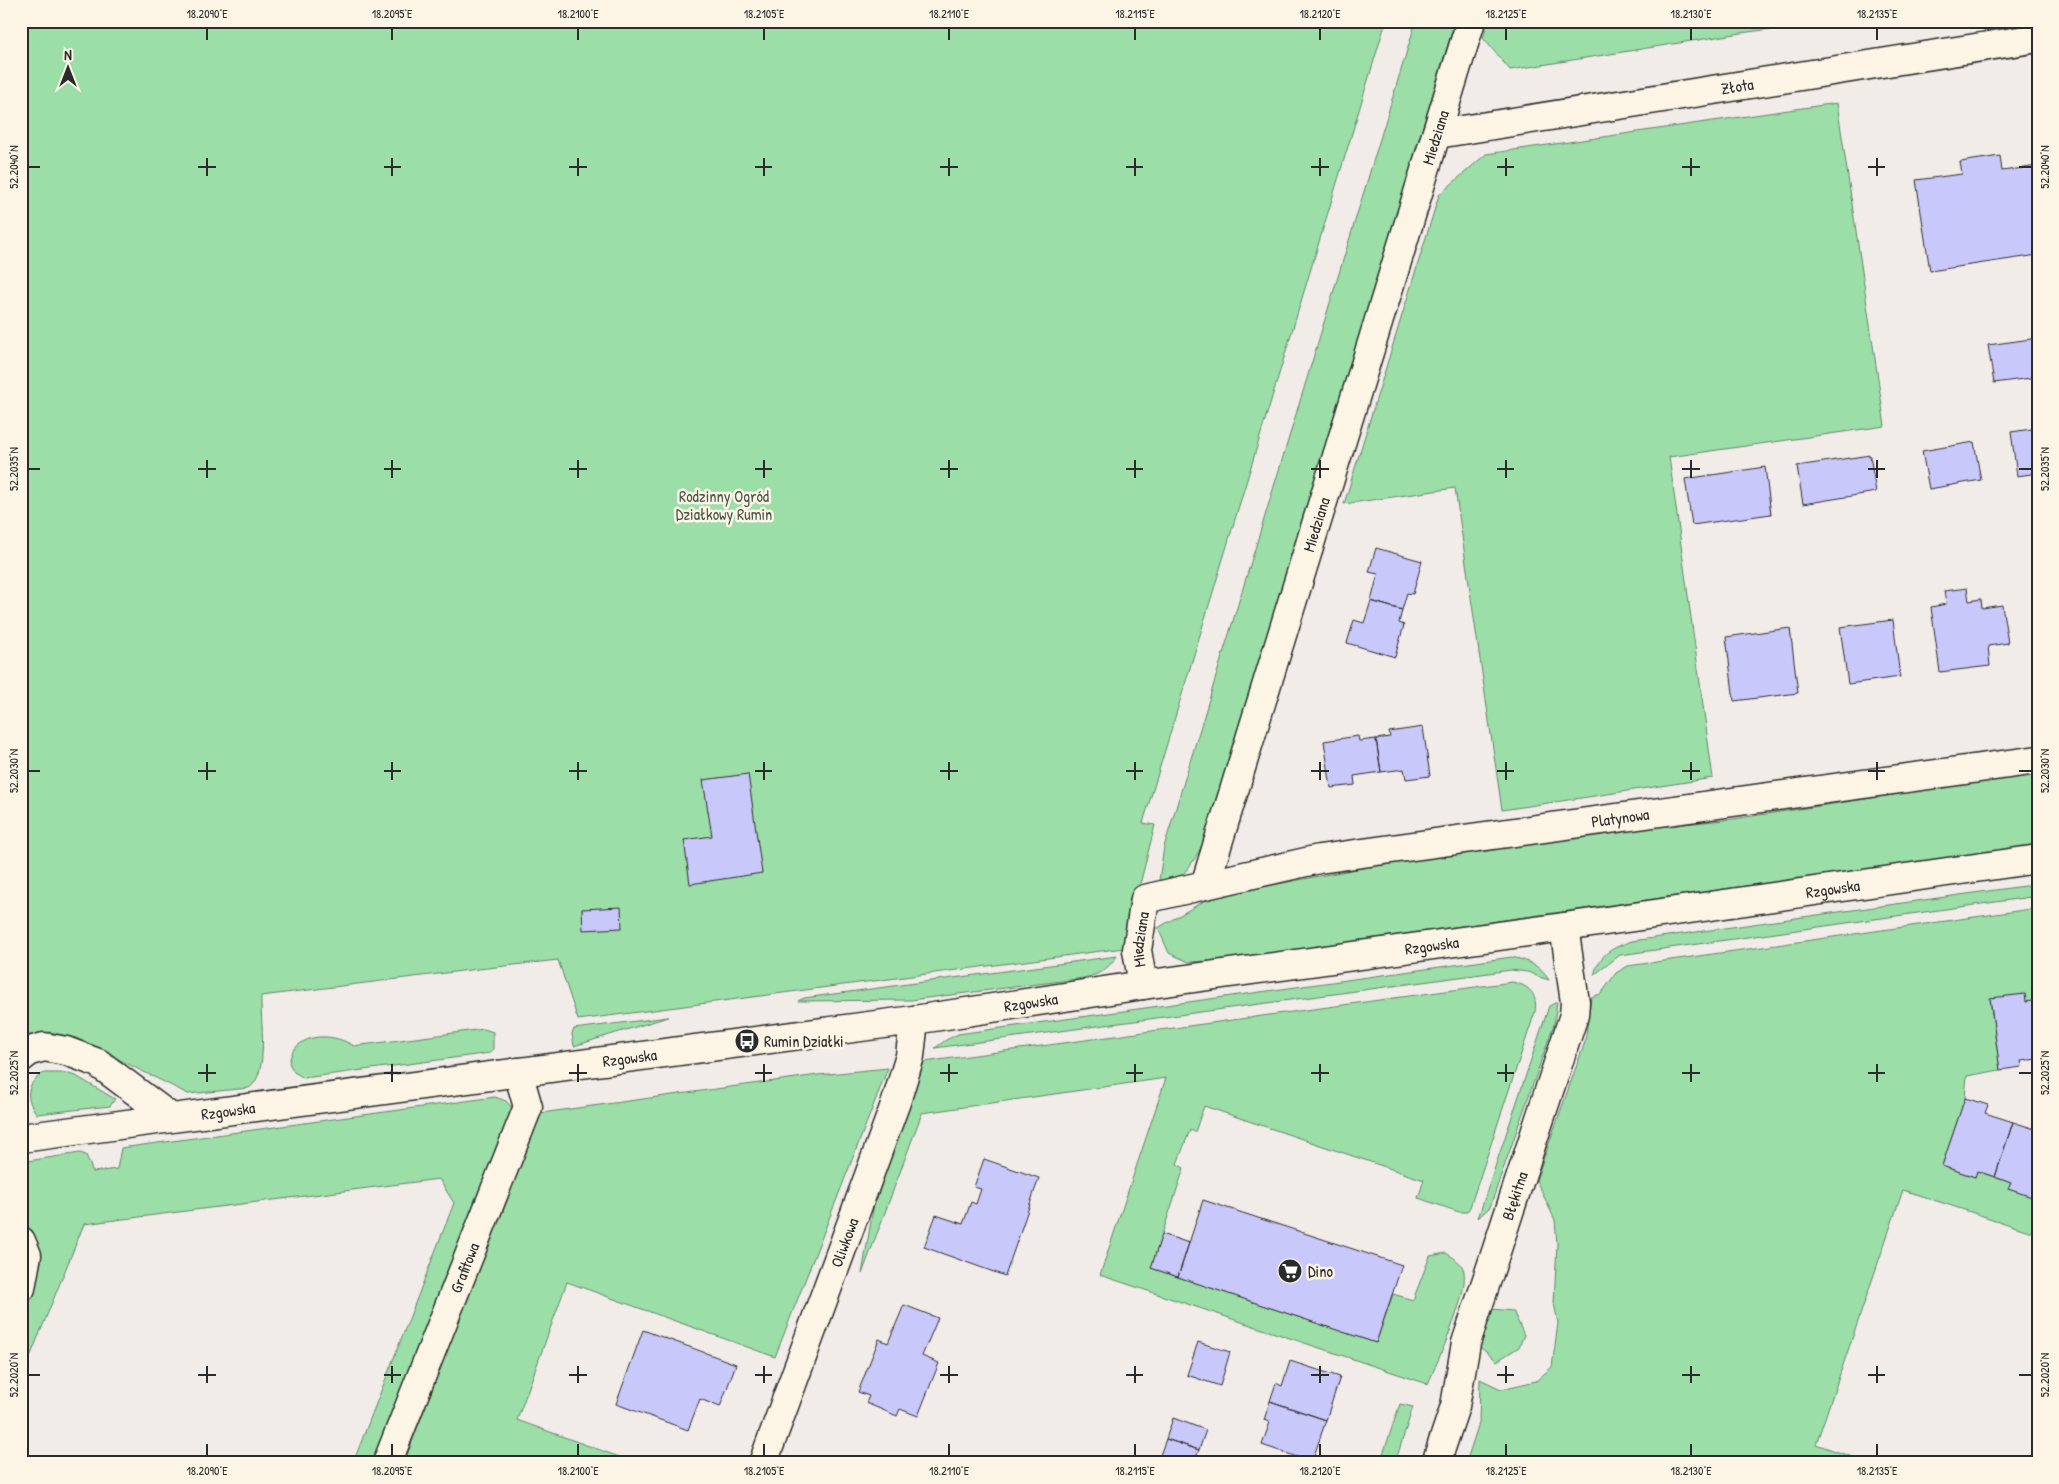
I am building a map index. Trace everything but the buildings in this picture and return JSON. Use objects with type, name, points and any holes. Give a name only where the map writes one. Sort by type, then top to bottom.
[{"type":"street","name":"Miedziana","points":[[1143,985],[1137,939],[1145,900],[1205,885],[1471,21]]},
{"type":"street","name":"Złota","points":[[1437,134],[2038,38]]},
{"type":"street","name":"Platynowa","points":[[1205,885],[1319,859],[2038,760]]},
{"type":"street","name":"Rzgowska","points":[[21,1138],[914,1020],[1143,985],[2038,859]]},
{"type":"street","name":"Błękitna","points":[[1436,1463],[1455,1406],[1466,1343],[1574,1015],[1575,1002],[1564,927]]},
{"type":"street","name":"Oliwkowa","points":[[763,1463],[896,1102],[910,1056],[914,1020]]},
{"type":"street","points":[[21,1058],[30,1051],[44,1047],[66,1051],[98,1062],[170,1117]]},
{"type":"street","name":"Grafitowa","points":[[387,1463],[528,1107],[518,1072]]},
{"type":"street","points":[[21,1241],[27,1254],[21,1288]]},
{"type":"green space","name":"Rodzinny Ogród Działkowy Rumin","points":[[21,21],[1386,21],[1143,823],[1155,825],[1124,948],[578,1020],[558,960],[261,996],[262,1059],[256,1081],[249,1088],[188,1094],[76,1038],[50,1032],[21,1037]]},
{"type":"green space","points":[[1416,21],[1455,21],[1211,827],[1205,841],[1186,871],[1175,880],[1164,883],[1159,880],[1164,847]]},
{"type":"green space","points":[[1488,21],[1835,21],[1748,32],[1510,70],[1483,38]]},
{"type":"green space","points":[[1837,103],[1885,426],[1669,457],[1713,778],[1502,810],[1455,488],[1344,504],[1439,195],[1486,154]]},
{"type":"green space","points":[[2038,773],[2038,845],[1213,961],[1189,962],[1169,953],[1158,928],[1204,901],[1246,890],[1372,866],[1548,838],[1733,819]]},
{"type":"green space","points":[[2038,884],[2038,896],[1620,955],[1594,975],[1603,956],[1618,946],[1632,941]]},
{"type":"green space","points":[[2038,908],[2038,1000],[2026,1002],[1990,999],[2000,1070],[1967,1076],[1965,1098],[1942,1166],[1975,1177],[1977,1171],[2011,1183],[2009,1189],[2038,1199],[2038,1234],[1903,1190],[1816,1444],[1869,1463],[1466,1463],[1479,1423],[1480,1379],[1501,1389],[1536,1381],[1552,1367],[1558,1323],[1554,1303],[1557,1244],[1555,1220],[1536,1180],[1585,1042],[1591,997],[1601,994],[1616,973],[1628,966]]},
{"type":"green space","points":[[1117,956],[1101,972],[1077,979],[911,1000],[798,1001],[804,998]]},
{"type":"green space","points":[[1512,957],[1533,964],[1549,980],[1528,972],[1511,970],[935,1048],[958,1034]]},
{"type":"green space","points":[[1512,982],[1523,985],[1531,991],[1535,1000],[1535,1012],[1467,1212],[1459,1212],[1418,1198],[1424,1180],[1204,1106],[1195,1132],[1190,1130],[1177,1164],[1184,1168],[1151,1268],[1376,1343],[1393,1294],[1413,1300],[1430,1256],[1446,1253],[1455,1258],[1462,1266],[1464,1283],[1457,1312],[1428,1384],[1100,1275],[1166,1078],[922,1113],[862,1274],[873,1209],[924,1062]]},
{"type":"green space","points":[[1557,1002],[1554,1024],[1490,1207],[1478,1218],[1549,1006]]},
{"type":"green space","points":[[668,1017],[574,1046],[572,1034],[574,1029]]},
{"type":"green space","points":[[484,1029],[493,1032],[493,1049],[490,1053],[304,1078],[294,1072],[289,1063],[292,1052],[299,1045],[306,1040],[314,1038],[331,1037],[354,1046]]},
{"type":"green space","points":[[888,1068],[775,1357],[567,1282],[517,1420],[636,1463],[404,1463],[517,1166],[541,1113],[818,1075]]},
{"type":"green space","points":[[44,1073],[66,1073],[76,1076],[115,1099],[110,1106],[37,1114],[30,1102],[29,1091],[33,1081]]},
{"type":"green space","points":[[495,1097],[506,1101],[514,1110],[508,1119],[376,1463],[353,1463],[454,1203],[439,1179],[84,1224],[30,1357],[21,1353],[21,1324],[41,1262],[33,1233],[21,1221],[21,1162],[80,1153],[86,1155],[93,1172],[117,1169],[121,1148]]},
{"type":"green space","points":[[1492,1309],[1513,1311],[1524,1335],[1519,1347],[1497,1361],[1480,1347]]},
{"type":"green space","points":[[1400,1404],[1413,1407],[1395,1463],[1380,1463]]},
{"type":"place","name":"Rumin Działki","points":[[747,1041]]},
{"type":"place","name":"Dino","points":[[1290,1271]]}]
